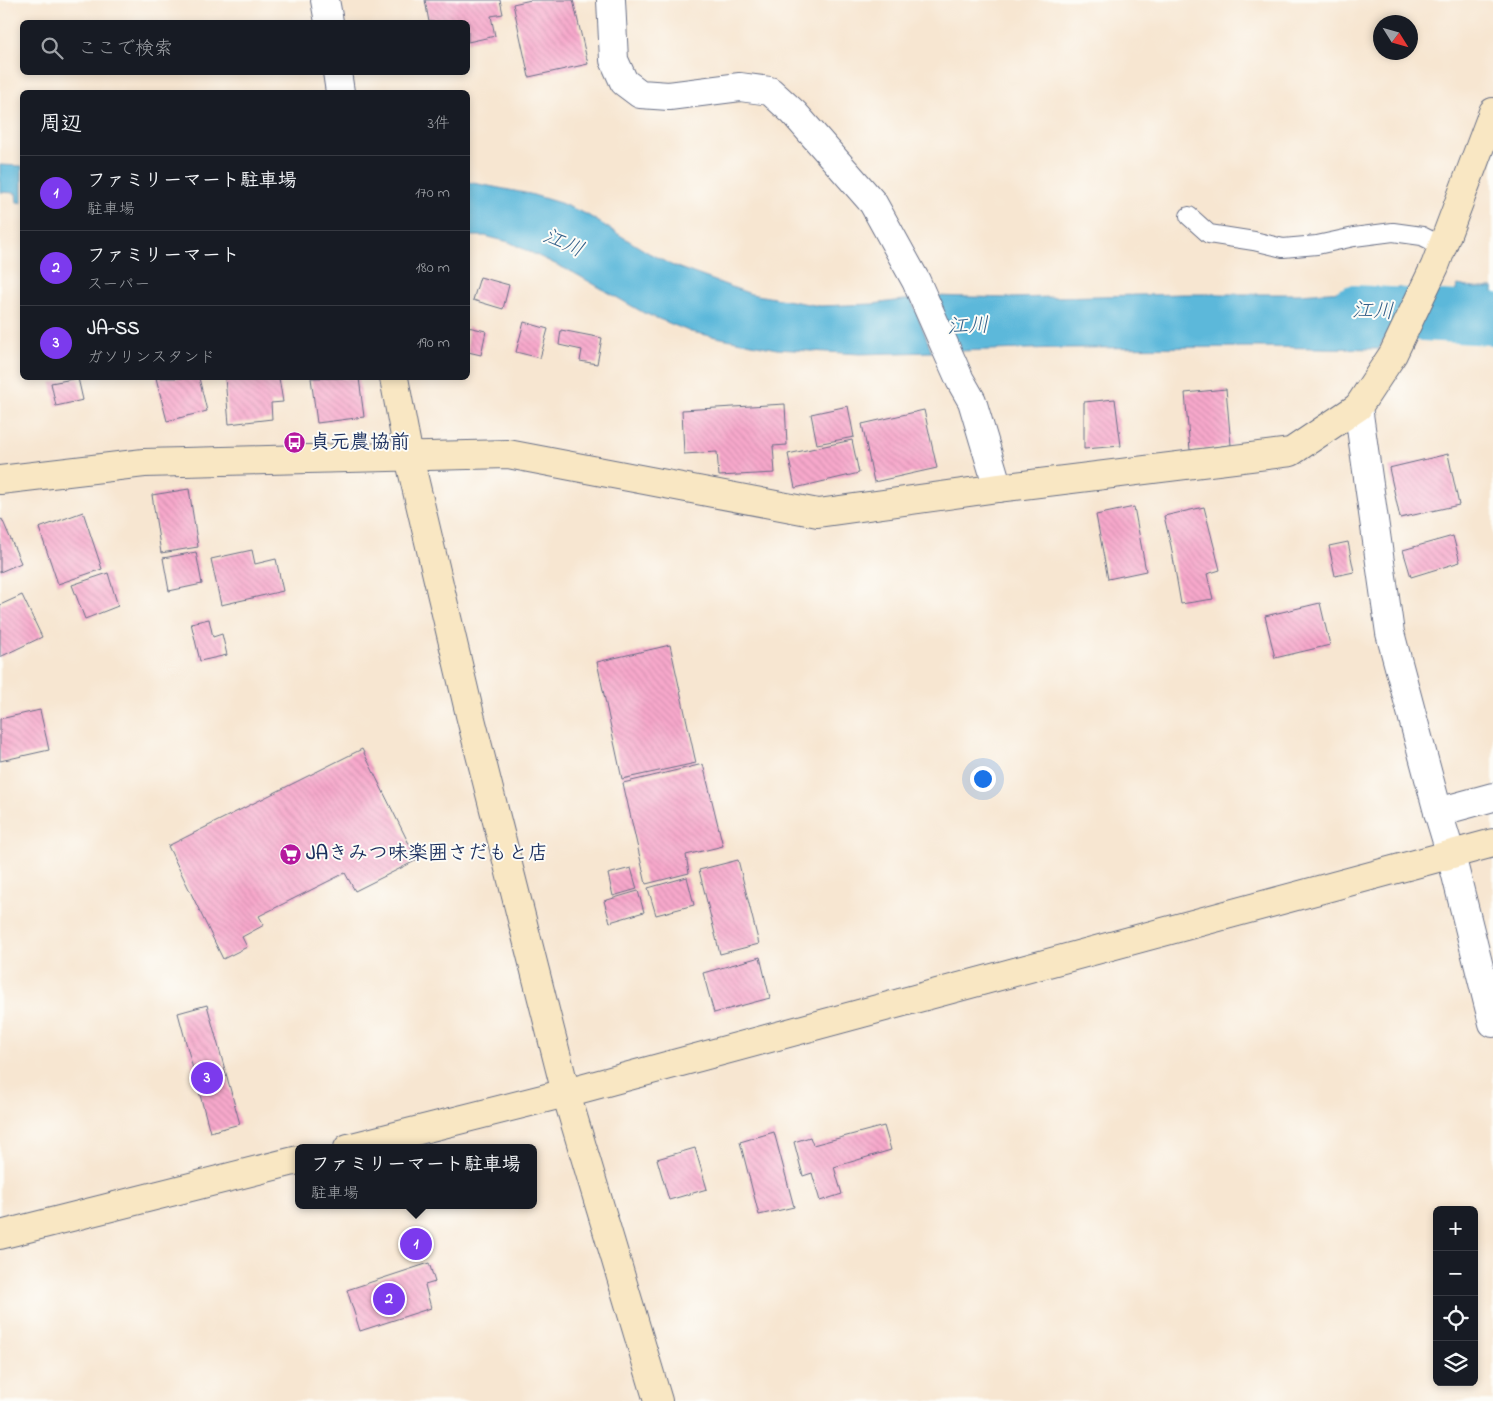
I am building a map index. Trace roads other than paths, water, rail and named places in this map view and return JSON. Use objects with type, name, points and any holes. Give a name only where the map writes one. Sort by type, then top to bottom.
[{"type":"street","points":[[325,0],[329,20]]},
{"type":"street","points":[[611,0],[614,60],[624,82],[640,94],[669,96],[740,87],[770,91],[794,113],[873,203],[916,281],[960,380],[972,401],[998,488]]},
{"type":"street","points":[[337,75],[340,90]]},
{"type":"street","points":[[0,480],[144,463],[508,454],[818,513],[998,488],[1291,452],[1358,407],[1394,354],[1439,256],[1493,112]]},
{"type":"street","points":[[394,380],[409,457],[470,715],[566,1093],[658,1401]]},
{"type":"street","points":[[1358,407],[1390,633],[1438,812],[1452,855],[1493,1023]]},
{"type":"street","points":[[1438,812],[1493,797]]},
{"type":"street","points":[[364,1144],[566,1093],[1493,843]]},
{"type":"street","points":[[0,1236],[295,1161]]},
{"type":"lane","points":[[1189,216],[1208,234],[1254,241],[1283,248],[1317,245],[1354,237],[1393,232],[1422,236],[1439,256]]},
{"type":"water","points":[[0,165],[20,166],[20,203],[17,202],[16,193],[0,192]]},
{"type":"water","points":[[470,182],[530,194],[560,203],[586,214],[671,265],[751,294],[820,306],[873,304],[911,299],[932,352],[860,354],[777,349],[691,332],[644,313],[576,274],[509,242],[485,236],[470,236]]},
{"type":"water","points":[[1458,285],[1473,288],[1493,288],[1493,344],[1458,341],[1436,336]]},
{"type":"water","points":[[1398,287],[1408,291],[1379,349],[1260,347],[1061,348],[957,351],[933,296],[1011,298],[1183,294],[1299,294],[1357,290],[1391,291]]},
{"type":"waterway","name":"江川","points":[[1354,311],[1493,319]]},
{"type":"place","name":"貞元農協前","points":[[294,443]]},
{"type":"place","name":"JAきみつ味楽囲さだもと店","points":[[290,854]]},
{"type":"place","name":"JA-SS","points":[[207,1078]]},
{"type":"place","name":"ファミリーマート駐車場","points":[[416,1244]]},
{"type":"place","name":"ファミリーマート","points":[[389,1299]]}]
